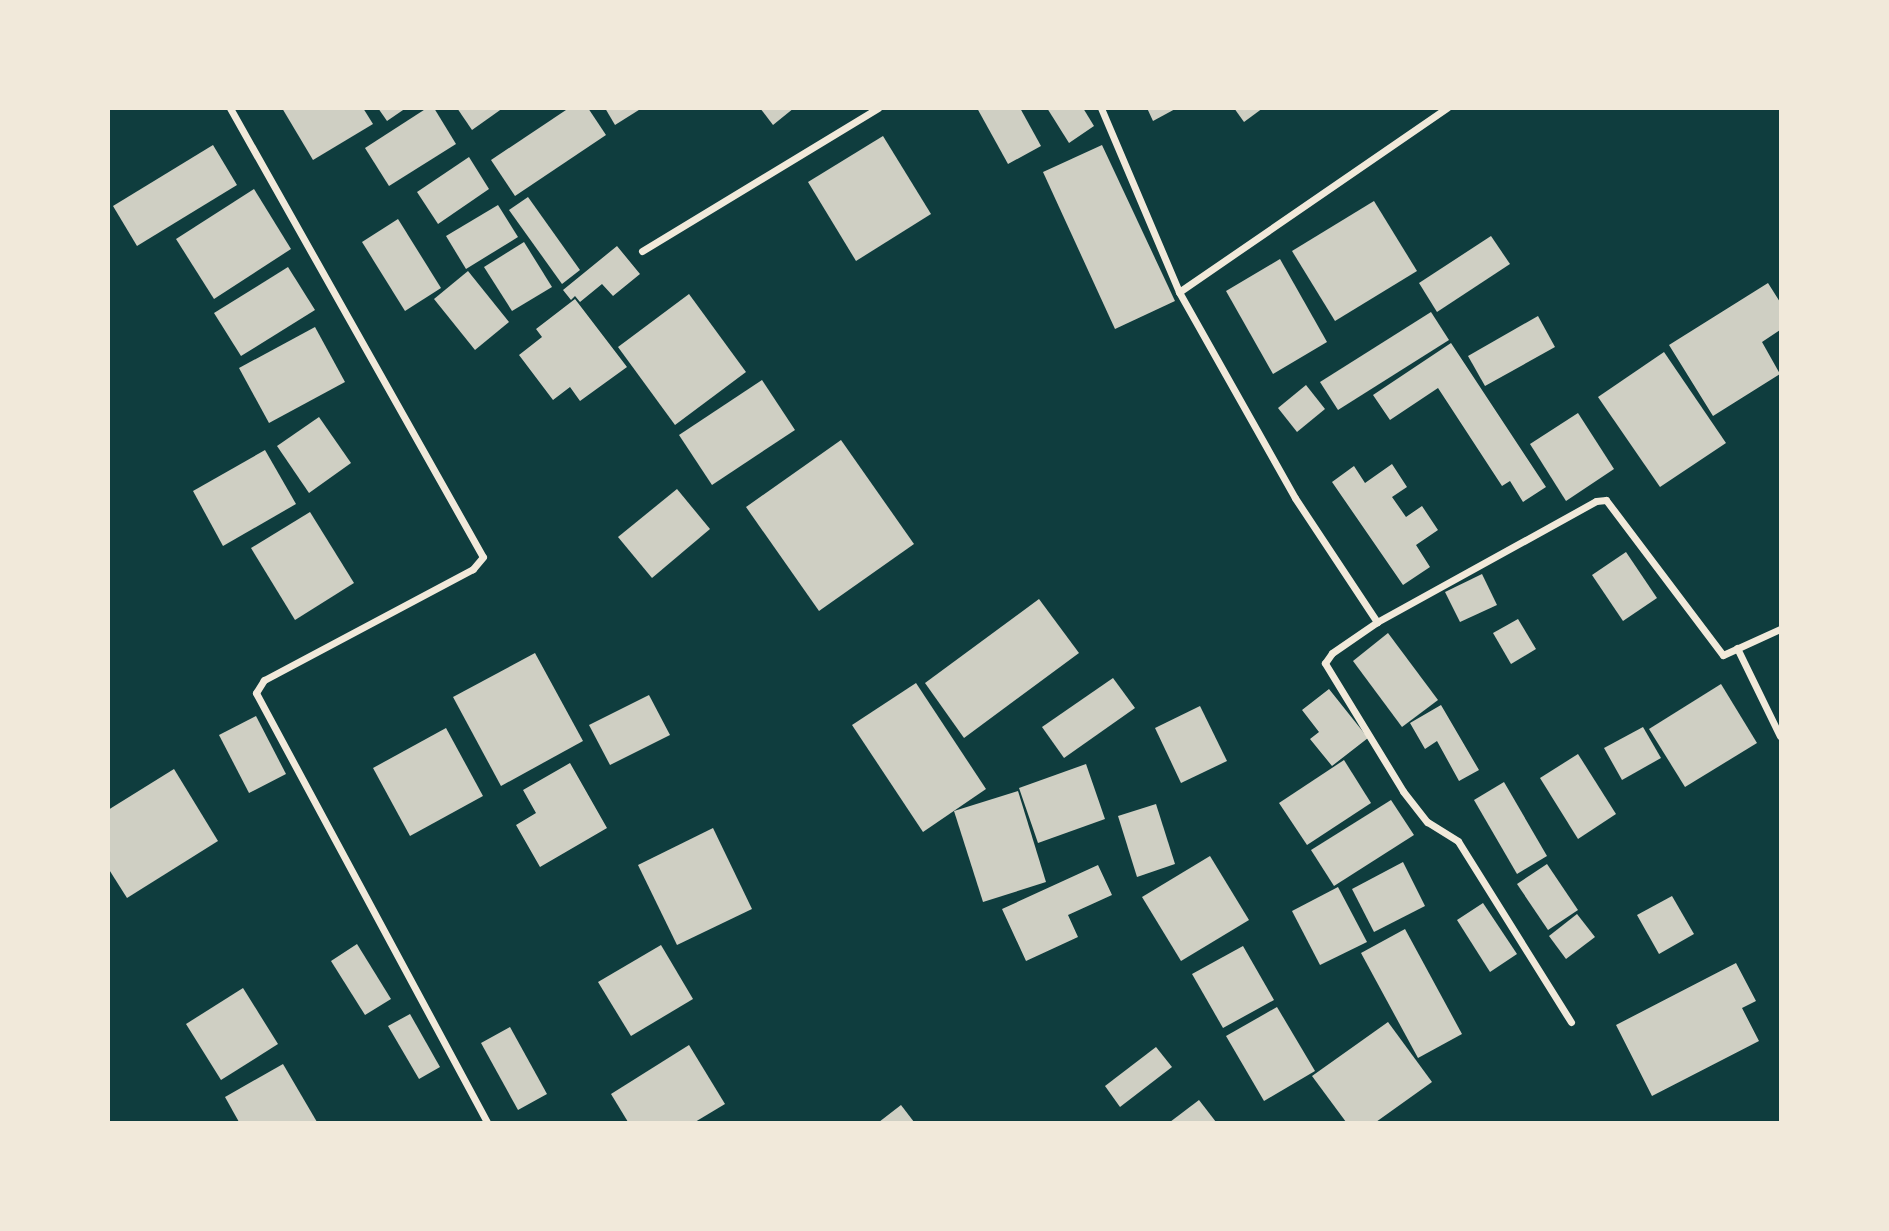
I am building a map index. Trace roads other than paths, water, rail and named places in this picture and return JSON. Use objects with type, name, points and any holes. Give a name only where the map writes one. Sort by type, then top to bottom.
[{"type":"street","points":[[230,108],[484,557],[474,569],[264,680],[256,693],[487,1122]]},
{"type":"street","points":[[642,251],[878,108]]},
{"type":"street","points":[[1101,108],[1179,292],[1295,498],[1377,622]]},
{"type":"street","points":[[1179,292],[1447,108]]},
{"type":"street","points":[[1571,1022],[1458,841],[1427,822],[1325,669],[1332,653],[1377,622],[1596,501],[1606,500],[1713,647],[1723,655],[1780,629]]},
{"type":"street","points":[[1737,648],[1780,736]]}]
